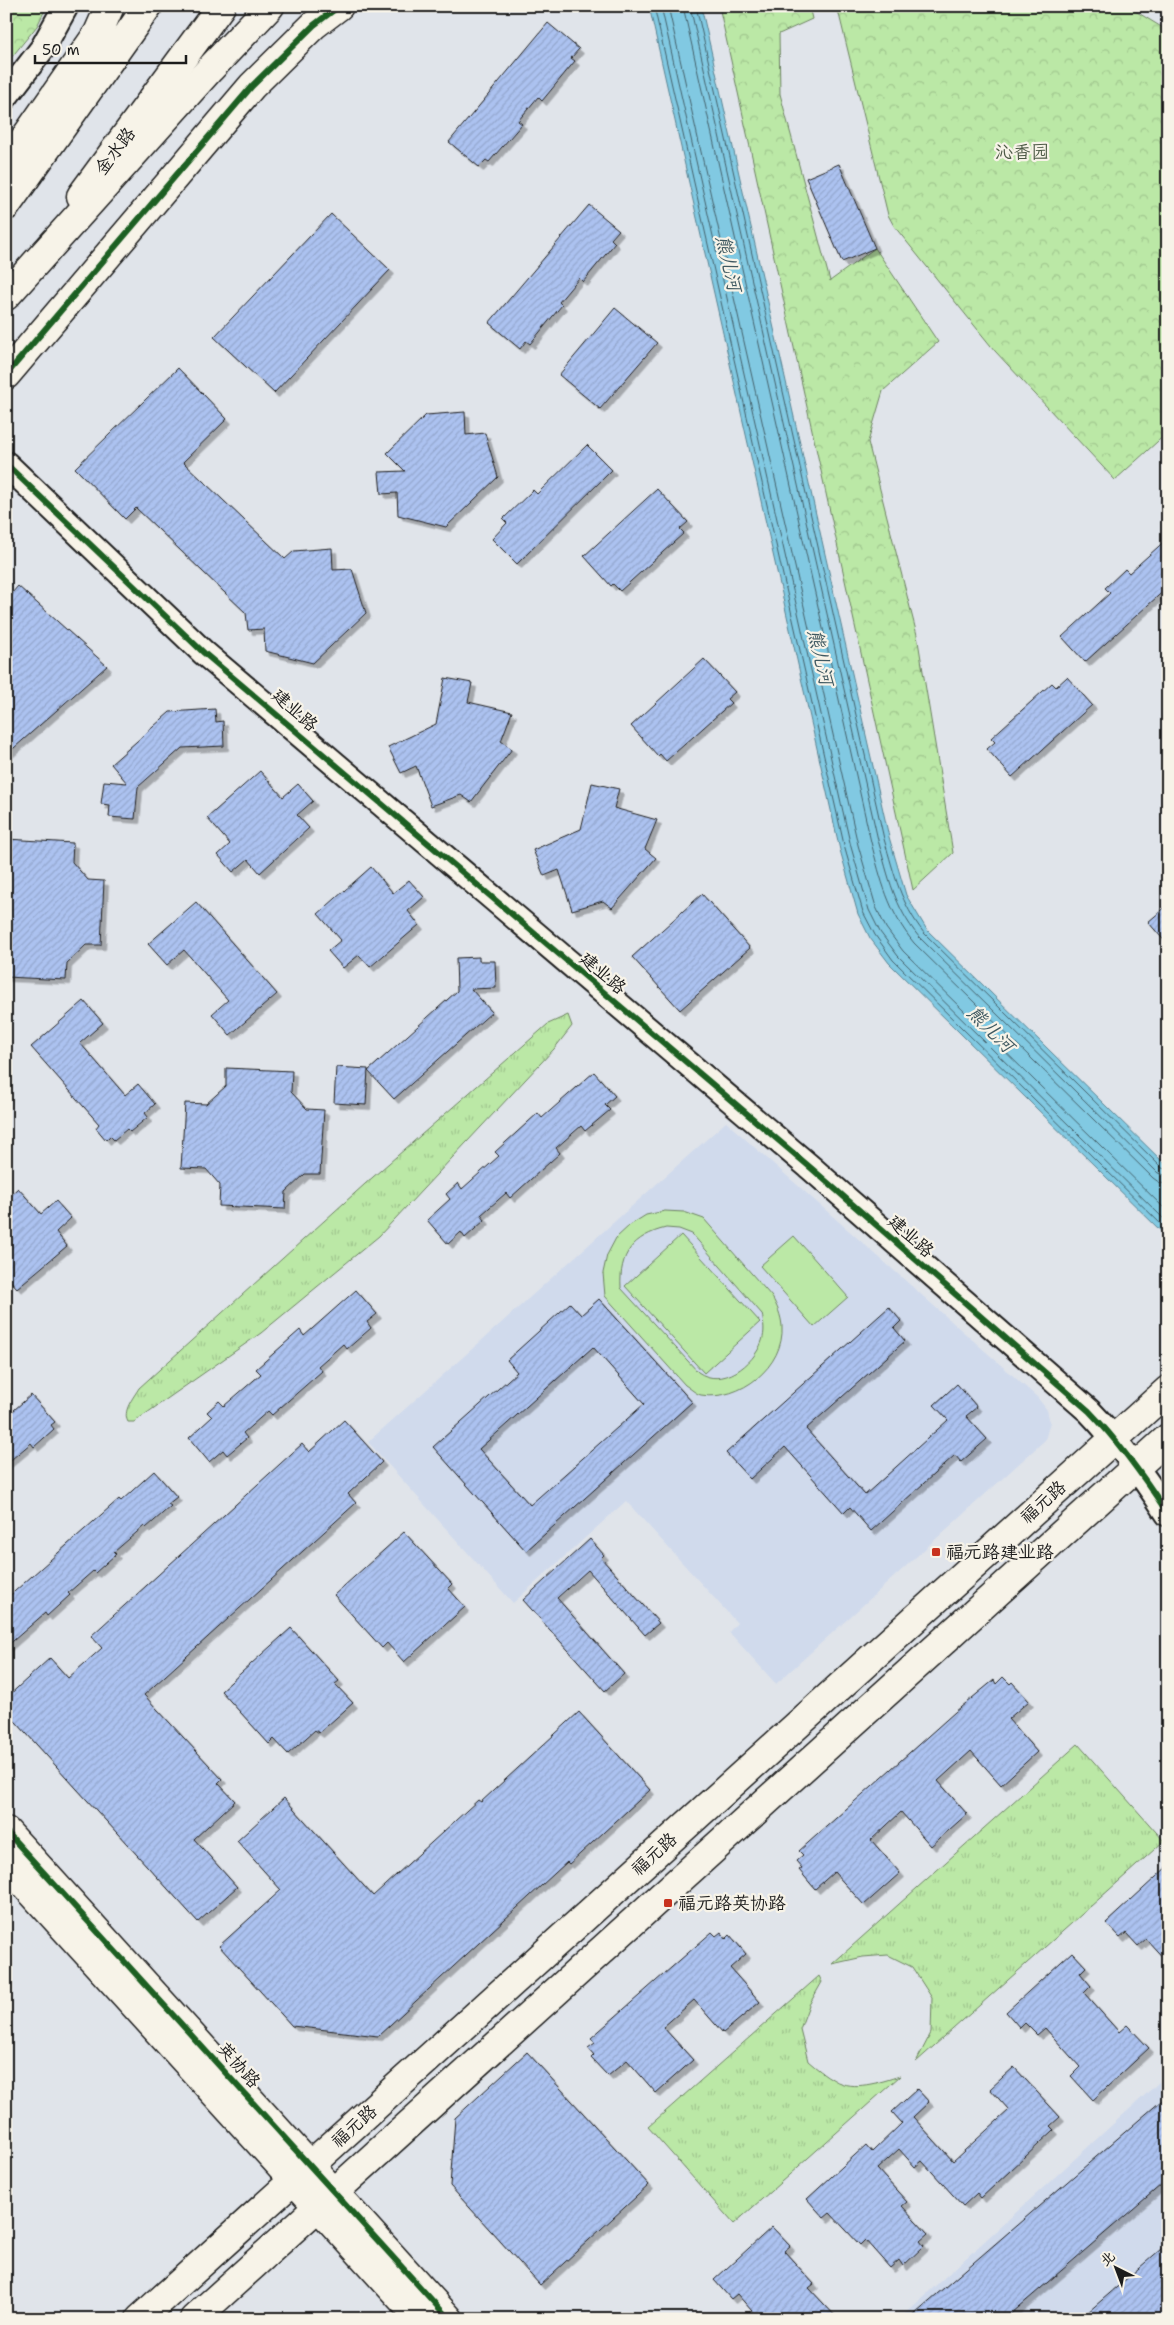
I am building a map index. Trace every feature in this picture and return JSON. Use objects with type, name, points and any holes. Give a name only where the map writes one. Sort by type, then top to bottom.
[{"type":"main road","points":[[6,165],[98,33],[110,6]]},
{"type":"main road","name":"金水路","points":[[6,294],[120,146],[221,6]]},
{"type":"main road","points":[[6,294],[210,69],[270,6]]},
{"type":"main road","points":[[6,374],[252,86],[314,25],[339,6]]},
{"type":"main road","points":[[6,206],[143,13]]},
{"type":"main road","name":"福元路","points":[[140,2319],[1168,1390]]},
{"type":"main road","name":"福元路","points":[[194,2319],[1168,1438]]},
{"type":"main road","name":"英协路","points":[[6,1831],[326,2200],[420,2319]]},
{"type":"main road","name":"英协路","points":[[6,1864],[302,2173]]},
{"type":"main road","name":"英协路","points":[[326,2200],[449,2319]]},
{"type":"street","points":[[6,96],[42,49],[66,6]]},
{"type":"street","name":"建业路","points":[[6,464],[204,653],[811,1168],[1075,1398],[1115,1438],[1137,1466],[1168,1514]]},
{"type":"shaded area","points":[[726,1122],[1037,1397],[1047,1410],[1050,1422],[1045,1440],[776,1684],[729,1632],[737,1623],[626,1501],[513,1603],[368,1442]]},
{"type":"shaded area","points":[[1168,2074],[1168,2319],[899,2319]]},
{"type":"green space","points":[[6,6],[47,6],[37,26],[6,64]]},
{"type":"green space","points":[[719,6],[809,6],[812,19],[779,34],[780,94],[830,281],[875,248],[938,342],[883,391],[868,442],[917,635],[953,853],[913,890]]},
{"type":"green space","name":"沁香园","points":[[837,6],[1127,6],[1168,31],[1168,432],[1115,480],[995,351],[894,226],[888,215]]},
{"type":"green space","points":[[568,1015],[572,1026],[554,1049],[379,1236],[261,1333],[134,1422],[128,1422],[127,1409],[139,1388],[365,1184],[548,1024]]},
{"type":"green space","points":[[665,1211],[684,1212],[704,1219],[772,1297],[781,1318],[781,1341],[776,1355],[768,1367],[745,1387],[731,1393],[716,1396],[701,1395],[695,1392],[685,1385],[605,1296],[603,1273],[607,1255],[616,1238],[630,1225],[646,1215]],"holes":[[[666,1228],[679,1229],[692,1234],[762,1314],[764,1334],[758,1350],[745,1366],[727,1376],[707,1377],[698,1372],[621,1288],[623,1265],[630,1248],[655,1231]]]},
{"type":"green space","points":[[681,1235],[760,1322],[704,1373],[625,1286]]},
{"type":"green space","points":[[794,1236],[848,1297],[814,1327],[760,1266]]},
{"type":"green space","points":[[1078,1744],[1164,1841],[916,2062],[931,2033],[932,1998],[912,1967],[888,1955],[863,1957],[832,1964]]},
{"type":"green space","points":[[819,1976],[822,1982],[809,2005],[800,2029],[808,2061],[841,2084],[867,2085],[900,2076],[734,2224],[648,2127]]},
{"type":"water","name":"熊儿河","points":[[649,6],[701,6],[889,837],[906,895],[927,930],[1168,1167],[1168,1238],[889,963],[870,938],[858,914],[840,850]]},
{"type":"building","points":[[548,23],[579,49],[571,58],[575,61],[542,101],[538,97],[518,121],[522,124],[489,162],[486,160],[479,167],[449,142]]},
{"type":"building","points":[[839,164],[875,248],[842,262],[806,178]]},
{"type":"building","points":[[589,205],[619,230],[611,239],[615,243],[583,282],[579,278],[559,302],[562,305],[530,344],[526,341],[520,349],[489,323]]},
{"type":"building","points":[[331,214],[390,270],[274,393],[214,337]]},
{"type":"building","points":[[615,308],[657,343],[600,409],[559,375]]},
{"type":"building","points":[[178,368],[227,419],[183,462],[285,559],[294,551],[332,548],[333,570],[352,569],[366,613],[313,663],[265,651],[264,629],[248,630],[246,613],[136,508],[125,519],[75,468]]},
{"type":"building","points":[[465,412],[466,435],[485,433],[498,477],[446,527],[398,515],[397,493],[381,494],[379,472],[405,471],[387,453],[426,415]]},
{"type":"building","points":[[587,445],[612,470],[517,564],[492,539],[507,523],[503,519],[533,490],[537,494]]},
{"type":"building","points":[[657,489],[688,522],[680,529],[684,533],[620,591],[613,584],[611,586],[584,556]]},
{"type":"building","points":[[1168,538],[1168,587],[1085,662],[1062,637],[1110,593],[1105,588],[1125,569],[1129,573]]},
{"type":"building","points":[[18,586],[107,666],[6,755],[6,600]]},
{"type":"building","points":[[704,659],[735,692],[727,699],[731,703],[666,761],[660,754],[658,756],[631,726]]},
{"type":"building","points":[[1067,677],[1092,705],[1012,777],[987,749],[995,742],[991,738],[1052,683],[1056,687]]},
{"type":"building","points":[[445,678],[472,683],[468,702],[512,712],[501,741],[512,749],[471,802],[461,795],[431,806],[416,766],[401,773],[388,747],[436,724]]},
{"type":"building","points":[[215,709],[216,722],[223,721],[224,746],[182,748],[138,787],[135,819],[109,817],[110,805],[101,804],[104,781],[127,783],[111,764],[170,712]]},
{"type":"building","points":[[260,771],[283,797],[298,784],[313,801],[297,815],[309,828],[260,873],[248,859],[233,872],[218,855],[230,844],[207,818]]},
{"type":"building","points":[[592,783],[619,789],[614,808],[657,820],[645,849],[656,858],[612,908],[603,901],[572,910],[559,870],[544,876],[533,850],[581,829]]},
{"type":"building","points":[[7,839],[73,843],[72,862],[88,880],[104,881],[101,945],[86,945],[67,963],[66,980],[6,977]]},
{"type":"building","points":[[371,867],[393,893],[409,880],[424,897],[408,911],[419,925],[370,967],[359,955],[343,968],[328,951],[341,940],[318,914]]},
{"type":"building","points":[[702,894],[750,948],[680,1010],[632,957]]},
{"type":"building","points":[[196,902],[277,994],[230,1035],[212,1014],[228,1000],[184,950],[167,965],[148,944]]},
{"type":"building","points":[[1168,905],[1168,945],[1148,922]]},
{"type":"building","points":[[479,957],[479,961],[495,961],[496,988],[471,989],[492,1012],[394,1099],[368,1071],[457,991],[456,958]]},
{"type":"building","points":[[84,1001],[103,1023],[80,1043],[125,1095],[138,1084],[155,1104],[145,1113],[148,1117],[130,1132],[127,1129],[114,1140],[110,1136],[106,1140],[96,1128],[99,1124],[31,1047]]},
{"type":"building","points":[[336,1067],[368,1069],[366,1105],[334,1103]]},
{"type":"building","points":[[226,1068],[292,1071],[291,1092],[307,1109],[324,1110],[320,1174],[305,1174],[286,1192],[285,1209],[219,1206],[220,1185],[206,1169],[181,1168],[185,1103],[206,1104],[226,1086]]},
{"type":"building","points":[[594,1072],[615,1096],[605,1105],[610,1110],[585,1131],[581,1126],[556,1148],[560,1153],[510,1198],[506,1193],[481,1215],[485,1220],[465,1238],[461,1232],[448,1244],[427,1220],[450,1199],[446,1194],[458,1183],[462,1189],[499,1156],[495,1152],[538,1113],[542,1118]]},
{"type":"building","points":[[18,1188],[41,1214],[56,1201],[71,1218],[56,1232],[67,1246],[17,1288],[6,1276],[6,1199]]},
{"type":"building","points":[[356,1290],[377,1314],[367,1322],[371,1328],[347,1349],[343,1344],[318,1366],[322,1371],[272,1415],[268,1411],[243,1433],[247,1438],[227,1455],[223,1450],[209,1462],[189,1438],[212,1417],[207,1412],[219,1401],[224,1406],[261,1374],[256,1369],[300,1330],[304,1336]]},
{"type":"building","points":[[599,1299],[692,1402],[526,1551],[433,1447],[517,1372],[507,1360],[570,1303],[581,1315]],"holes":[[[593,1347],[644,1404],[530,1505],[479,1449]]]},
{"type":"building","points":[[889,1307],[901,1321],[894,1328],[905,1341],[806,1429],[865,1495],[948,1420],[934,1405],[957,1384],[977,1407],[966,1416],[987,1439],[961,1462],[955,1455],[871,1531],[850,1507],[844,1513],[785,1447],[750,1479],[726,1453]]},
{"type":"building","points":[[31,1395],[55,1422],[51,1425],[54,1429],[34,1447],[31,1443],[6,1464],[6,1417]]},
{"type":"building","points":[[344,1420],[382,1462],[348,1494],[356,1503],[144,1695],[222,1779],[218,1783],[235,1801],[194,1839],[237,1887],[198,1922],[6,1711],[6,1698],[50,1658],[68,1678],[102,1648],[91,1636],[302,1444],[309,1452]]},
{"type":"building","points":[[154,1471],[177,1497],[168,1504],[171,1506],[114,1552],[116,1554],[95,1573],[93,1571],[68,1593],[70,1595],[47,1616],[45,1613],[6,1647],[6,1599],[119,1499],[121,1501]]},
{"type":"building","points":[[404,1532],[452,1584],[448,1588],[465,1607],[404,1662],[387,1643],[382,1648],[334,1595]]},
{"type":"building","points":[[590,1539],[604,1555],[601,1558],[659,1623],[645,1635],[588,1570],[557,1598],[624,1674],[605,1691],[523,1600]]},
{"type":"building","points":[[291,1628],[339,1681],[335,1684],[353,1703],[319,1733],[315,1730],[288,1754],[274,1739],[269,1744],[221,1691]]},
{"type":"building","points":[[1003,1677],[1010,1684],[1012,1682],[1029,1701],[1008,1719],[1037,1752],[1001,1785],[971,1751],[938,1781],[967,1814],[931,1846],[901,1812],[871,1840],[900,1873],[864,1905],[834,1872],[815,1889],[799,1870],[802,1868],[796,1861],[803,1855],[799,1851],[955,1712],[994,1680],[996,1684]]},
{"type":"building","points":[[579,1712],[650,1790],[569,1864],[567,1862],[378,2036],[292,2026],[219,1946],[281,1890],[237,1841],[284,1798],[373,1896],[478,1800],[481,1802]]},
{"type":"building","points":[[1168,1866],[1168,1963],[1146,1939],[1138,1946],[1126,1933],[1120,1938],[1106,1923]]},
{"type":"building","points":[[712,1932],[716,1936],[721,1932],[726,1939],[730,1935],[746,1954],[730,1968],[760,2002],[723,2033],[694,2000],[663,2027],[693,2060],[656,2093],[627,2060],[608,2076],[591,2058],[594,2055],[588,2048],[595,2043],[591,2038]]},
{"type":"building","points":[[1072,1952],[1086,1967],[1080,1973],[1091,1986],[1084,1993],[1119,2032],[1127,2025],[1149,2048],[1093,2100],[1071,2076],[1080,2067],[1045,2028],[1037,2035],[1025,2023],[1020,2028],[1006,2012]]},
{"type":"building","points":[[527,2052],[649,2185],[540,2285],[450,2186],[455,2118]]},
{"type":"building","points":[[1014,2067],[1060,2117],[1050,2126],[1054,2130],[981,2198],[977,2193],[963,2206],[922,2161],[915,2167],[899,2149],[877,2169],[907,2202],[902,2206],[928,2234],[920,2241],[924,2246],[903,2266],[899,2260],[890,2268],[865,2240],[860,2245],[830,2213],[824,2218],[807,2199],[866,2145],[872,2152],[902,2123],[892,2112],[917,2089],[929,2102],[913,2117],[953,2161],[1009,2110],[990,2089]]},
{"type":"building","points":[[1168,2095],[1168,2179],[1005,2319],[908,2319]]},
{"type":"building","points":[[772,2227],[790,2246],[784,2251],[814,2284],[809,2288],[838,2319],[759,2319],[737,2294],[731,2299],[714,2280]]},
{"type":"building","points":[[1168,2243],[1168,2319],[1080,2319]]},
{"type":"cycle path","points":[[6,375],[252,86],[314,25],[339,6]]},
{"type":"cycle path","points":[[6,464],[204,653],[811,1168],[1089,1411],[1131,1461],[1168,1514]]},
{"type":"cycle path","points":[[6,1831],[449,2319]]},
{"type":"place","name":"福元路建业路","points":[[936,1552]]},
{"type":"place","name":"福元路英协路","points":[[668,1903]]}]
